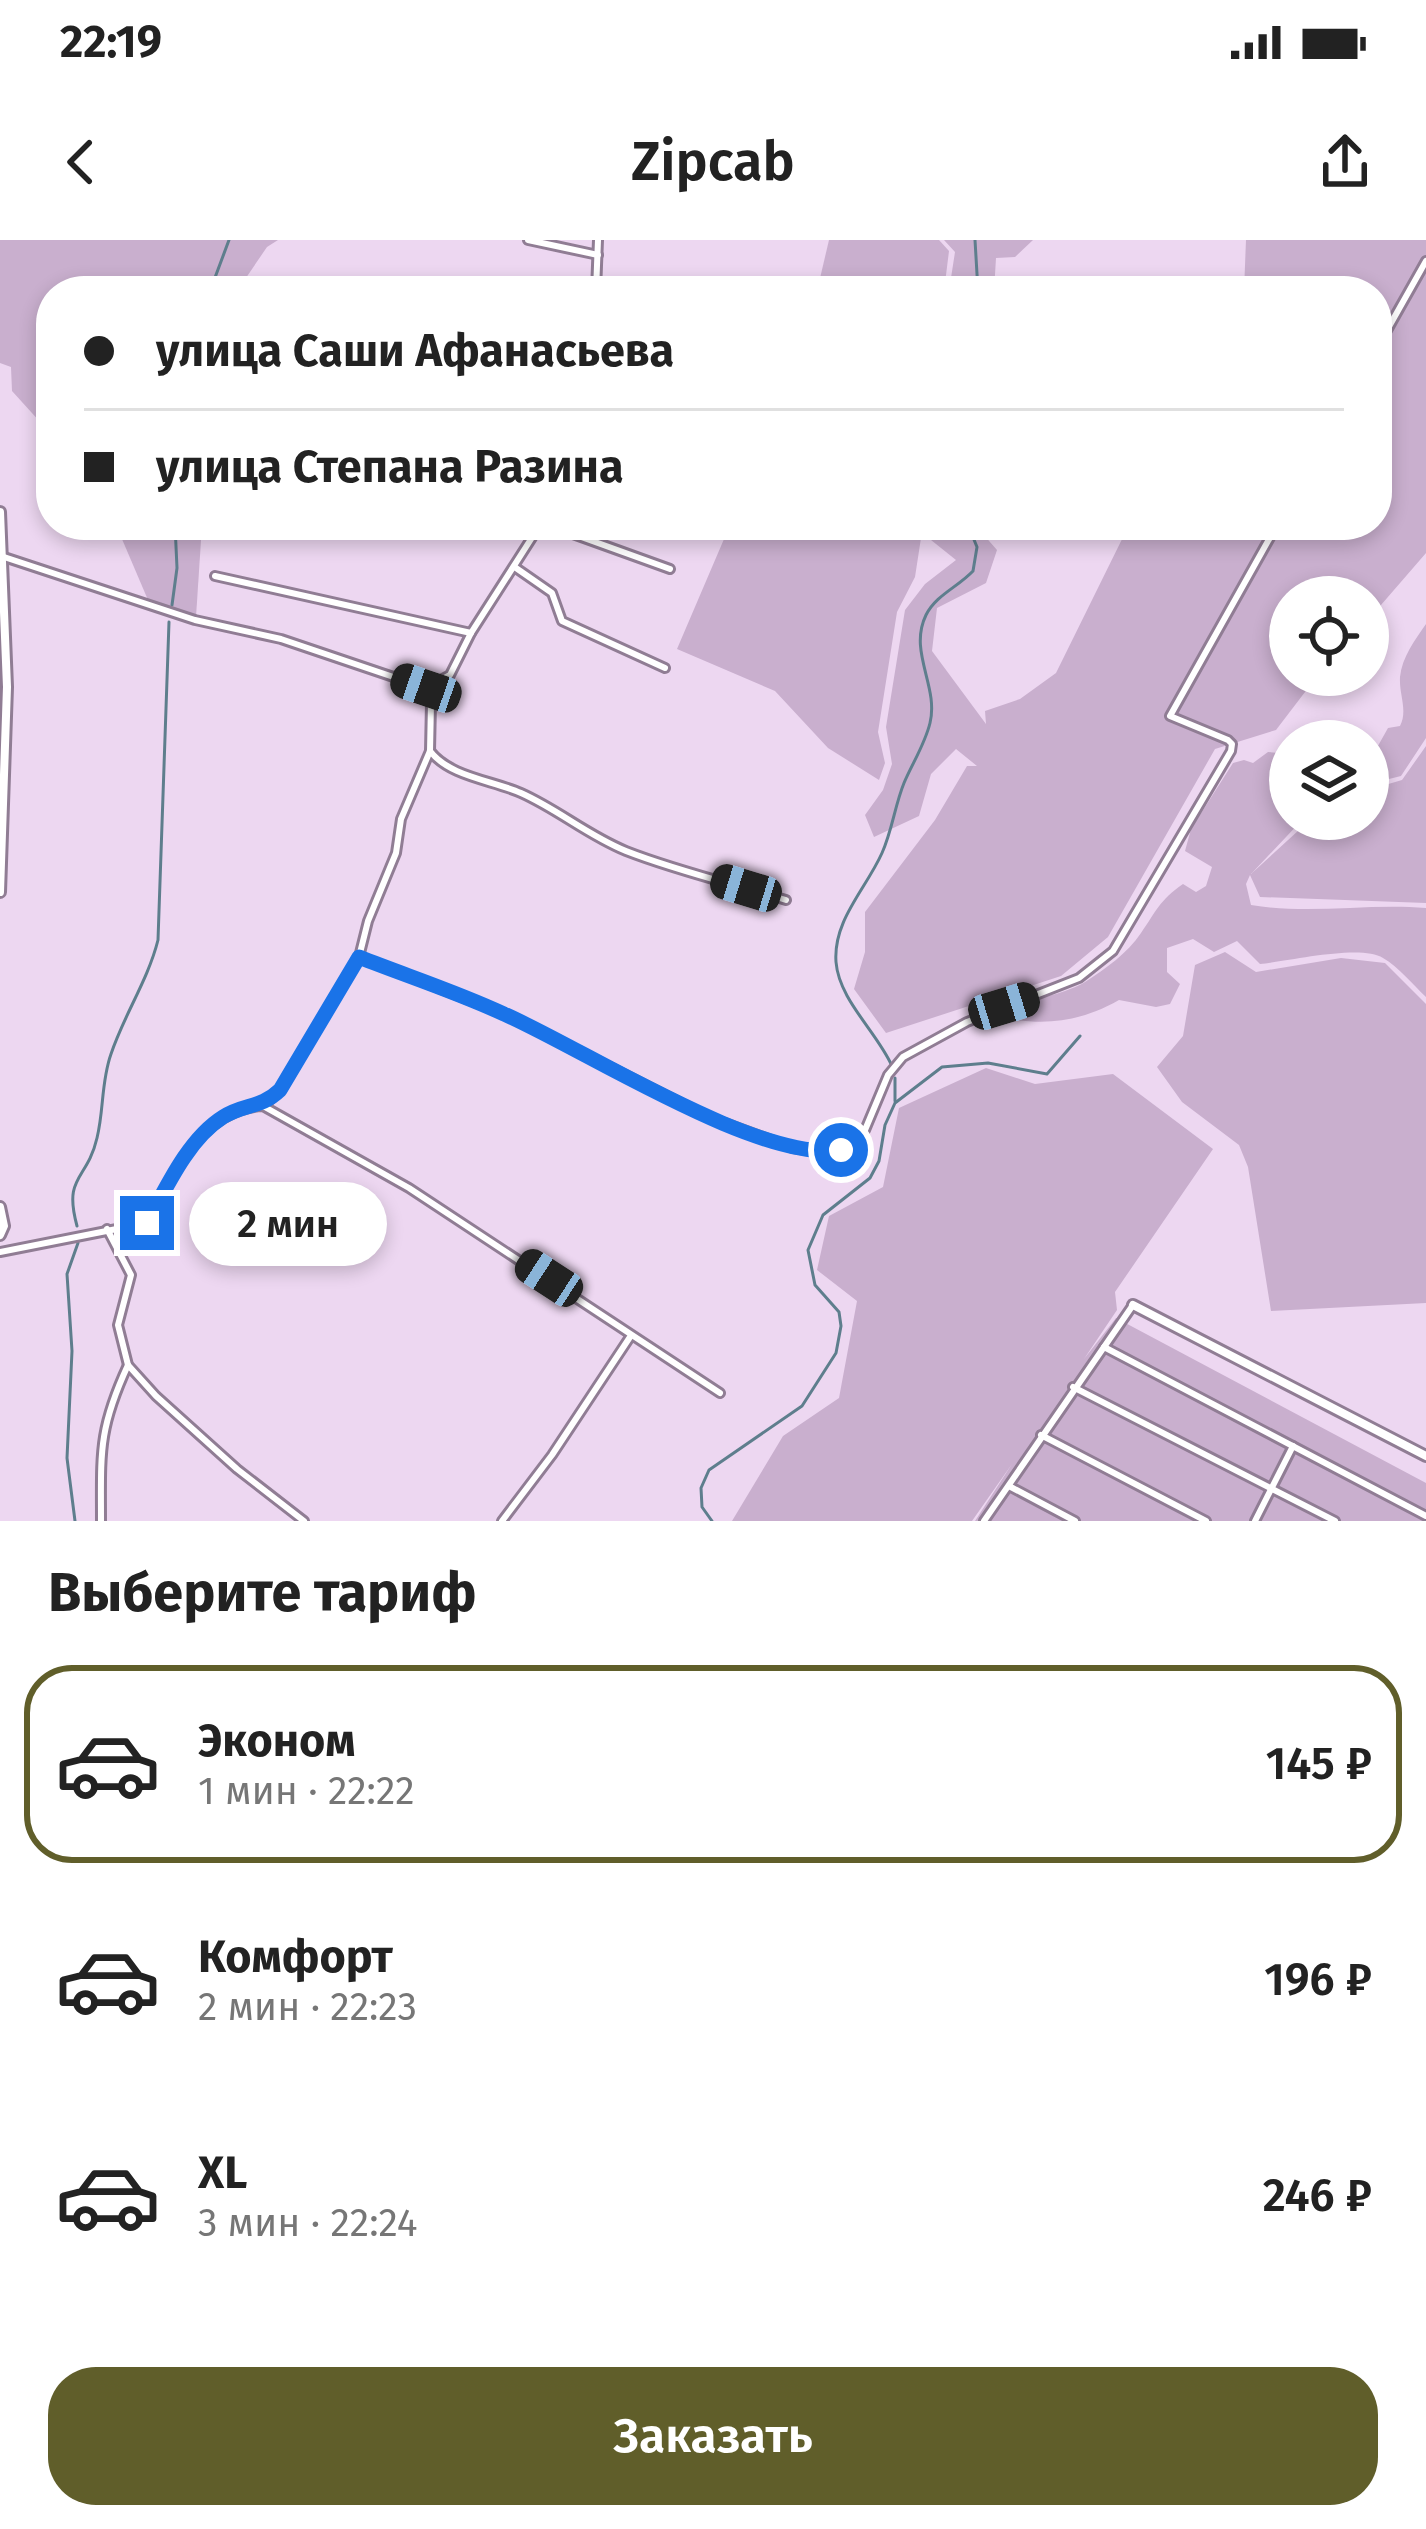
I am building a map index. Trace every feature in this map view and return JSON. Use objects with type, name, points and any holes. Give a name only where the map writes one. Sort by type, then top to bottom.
[{"type":"street","points":[[528,240],[598,255]]},
{"type":"street","points":[[597,276],[598,240]]},
{"type":"street","points":[[1392,321],[1426,261]]},
{"type":"street","points":[[0,512],[7,687],[0,892]]},
{"type":"street","points":[[4,557],[195,620],[281,638],[426,688],[450,675],[471,633],[534,540]]},
{"type":"street","points":[[588,540],[670,568]]},
{"type":"street","points":[[359,957],[505,1014],[711,1118],[808,1151],[841,1150],[854,1142],[873,1114],[888,1075],[903,1057],[967,1022],[1079,978],[1123,938],[1231,751],[1228,740],[1170,716],[1269,540]]},
{"type":"street","points":[[516,568],[552,593],[562,621],[665,668]]},
{"type":"street","points":[[215,576],[471,633]]},
{"type":"street","points":[[0,1252],[147,1223],[200,1137],[222,1117],[263,1106],[280,1090],[359,957],[396,853],[401,819],[430,751],[431,703],[426,688]]},
{"type":"street","points":[[430,751],[436,760],[472,777],[556,809],[576,827],[627,851],[786,900]]},
{"type":"street","points":[[263,1106],[409,1188],[720,1393]]},
{"type":"street","points":[[0,1207],[4,1226],[0,1235]]},
{"type":"street","points":[[107,1229],[131,1275],[118,1325],[128,1365],[238,1469],[304,1521]]},
{"type":"street","points":[[984,1521],[1133,1305],[1426,1456]]},
{"type":"street","points":[[502,1521],[630,1336]]},
{"type":"street","points":[[1104,1347],[1426,1516]]},
{"type":"street","points":[[101,1521],[98,1465],[109,1407],[128,1365]]},
{"type":"street","points":[[1073,1387],[1335,1521]]},
{"type":"street","points":[[1041,1435],[1206,1521]]},
{"type":"street","points":[[1255,1521],[1293,1446]]},
{"type":"street","points":[[1008,1486],[1075,1521]]},
{"type":"shaded area","points":[[0,240],[278,240],[267,247],[247,276],[36,276],[36,417],[12,391],[11,367],[0,363]]},
{"type":"shaded area","points":[[829,240],[939,240],[949,251],[946,276],[821,276]]},
{"type":"shaded area","points":[[944,240],[1033,240],[1015,257],[996,258],[995,276],[951,276],[955,252]]},
{"type":"shaded area","points":[[1246,240],[1426,240],[1426,553],[1389,596],[1389,576],[1269,576],[1269,696],[1302,696],[1284,720],[1269,720],[1269,732],[1215,749],[1108,937],[1061,976],[886,1033],[854,989],[865,952],[865,912],[935,820],[967,766],[977,766],[956,749],[931,774],[919,816],[874,837],[865,815],[883,790],[892,764],[886,727],[905,610],[925,584],[956,560],[931,540],[988,540],[997,550],[986,583],[937,608],[932,651],[986,724],[985,711],[1020,699],[1056,673],[1122,540],[1392,540],[1392,276],[1245,276]]},
{"type":"shaded area","points":[[122,540],[201,540],[196,617],[148,600]]},
{"type":"shaded area","points":[[724,540],[921,540],[915,577],[897,612],[878,732],[885,763],[879,780],[828,748],[775,691],[677,649]]},
{"type":"shaded area","points":[[1426,624],[1426,738],[1401,776],[1389,779],[1389,728],[1400,726],[1401,670]]},
{"type":"shaded area","points":[[1426,746],[1426,903],[1260,897],[1250,875],[1246,884],[1251,905],[1426,908],[1426,997],[1395,966],[1373,954],[1342,953],[1260,964],[1237,941],[1214,952],[1193,939],[1167,948],[1167,972],[1180,984],[1170,1004],[1156,1007],[1119,1000],[1089,1014],[1046,1022],[998,1017],[1085,982],[1130,947],[1175,890],[1183,884],[1196,892],[1206,886],[1212,867],[1185,851],[1191,829],[1233,763],[1253,763],[1268,752],[1269,840],[1283,840],[1251,874],[1288,840],[1389,840],[1389,784],[1402,780]]},
{"type":"shaded area","points":[[1225,952],[1256,972],[1341,958],[1385,963],[1426,1004],[1426,1303],[1271,1311],[1248,1167],[1239,1145],[1182,1102],[1157,1067],[1183,1036],[1195,965]]},
{"type":"shaded area","points":[[986,1068],[1035,1084],[1113,1074],[1213,1149],[1115,1292],[1117,1310],[1084,1359],[1116,1318],[1426,1483],[1426,1521],[975,1521],[1012,1464],[972,1521],[732,1521],[783,1436],[839,1398],[857,1301],[817,1270],[829,1216],[883,1187],[899,1108]]},
{"type":"waterway","points":[[216,276],[229,240]]},
{"type":"waterway","points":[[975,240],[977,276]]},
{"type":"waterway","points":[[172,605],[176,540]]},
{"type":"waterway","points":[[892,1066],[844,990],[836,947],[845,919],[882,853],[904,783],[928,731],[932,709],[921,629],[935,602],[973,571],[974,540]]},
{"type":"waterway","points":[[77,1226],[73,1197],[97,1138],[108,1064],[158,940],[169,622]]},
{"type":"waterway","points":[[712,1521],[702,1507],[701,1488],[709,1470],[802,1406],[836,1353],[839,1312],[815,1285],[808,1250],[823,1215],[870,1178],[895,1103],[942,1067],[988,1063],[1047,1074],[1080,1036]]},
{"type":"waterway","points":[[895,1078],[895,1101]]},
{"type":"waterway","points":[[75,1521],[67,1458],[72,1351],[67,1274],[78,1243]]},
{"type":"route","points":[[147,1223],[200,1137],[222,1117],[263,1106],[280,1090],[359,957],[505,1014],[711,1118],[793,1148],[826,1153],[841,1150]]}]
